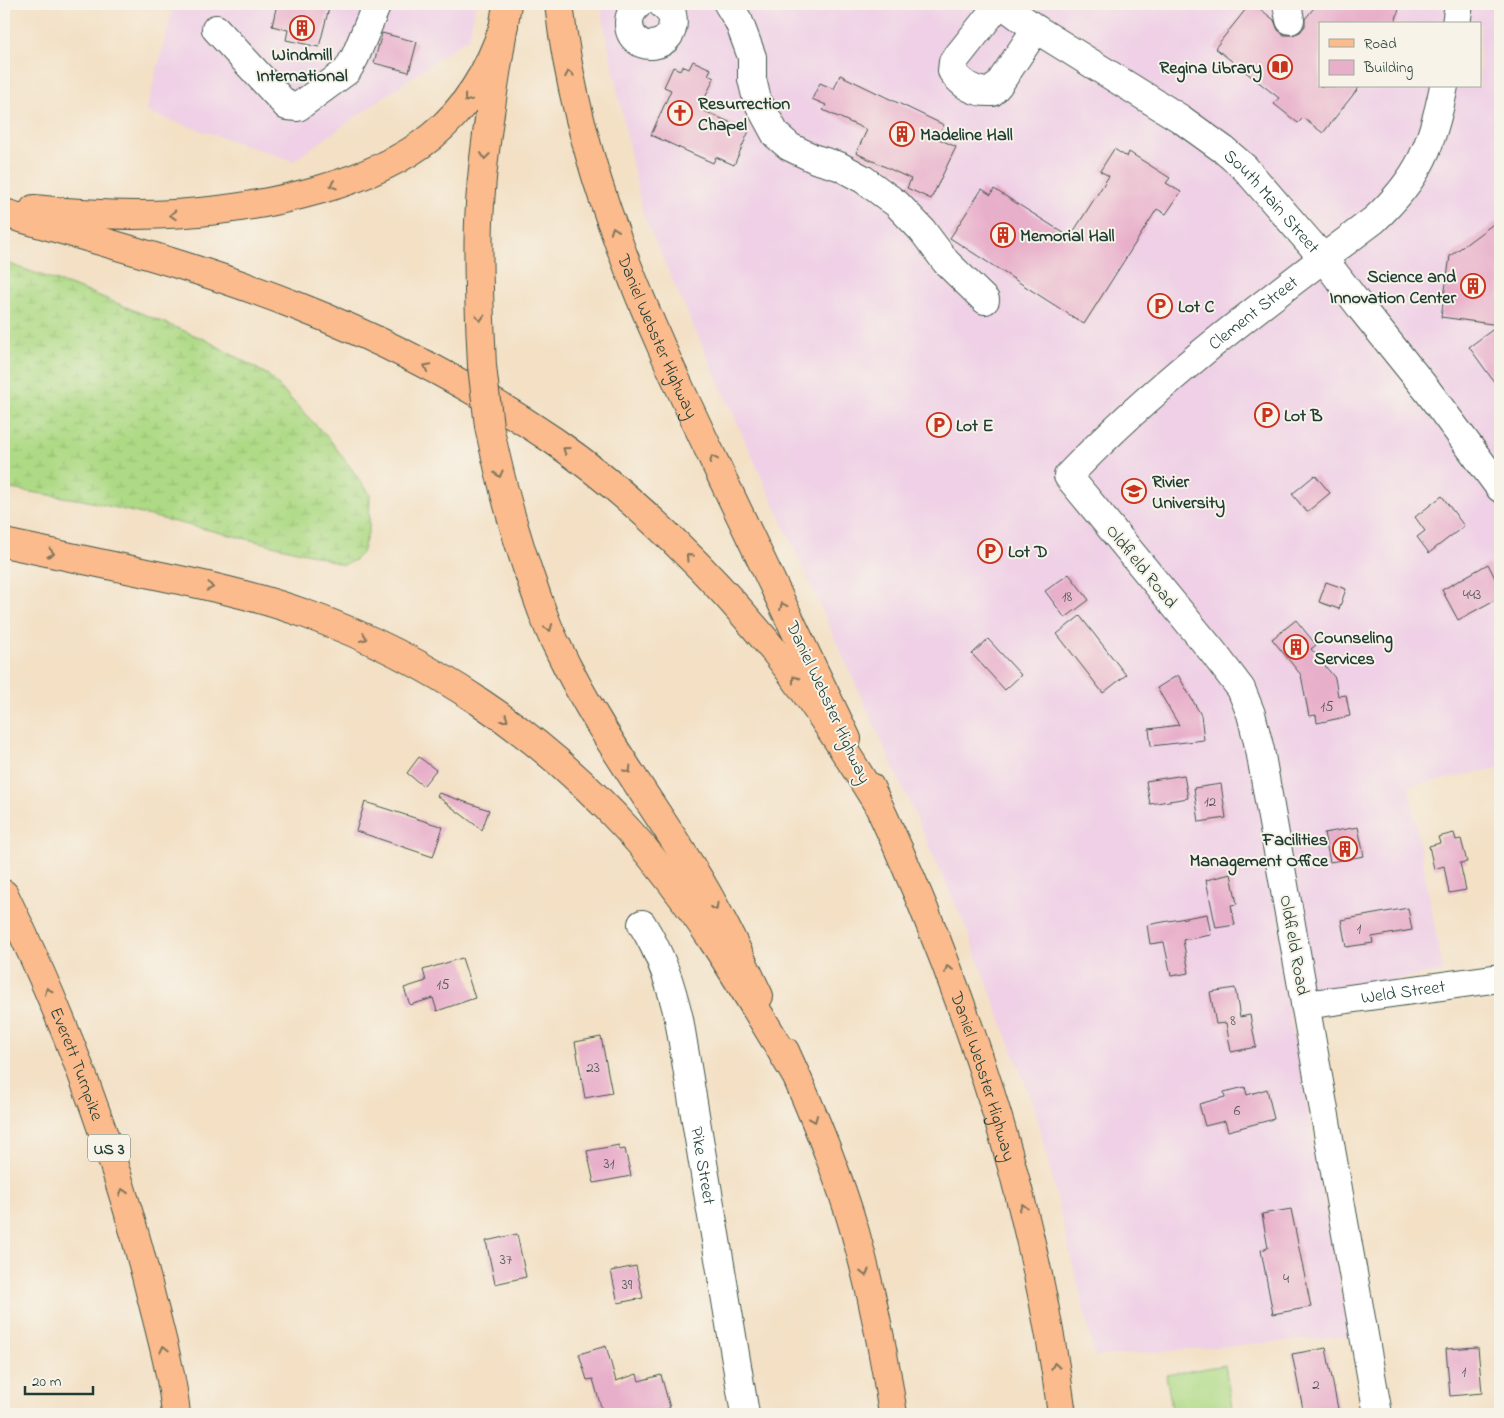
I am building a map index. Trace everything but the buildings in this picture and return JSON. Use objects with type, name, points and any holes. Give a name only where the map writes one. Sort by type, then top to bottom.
[{"type":"main road","name":"Daniel Webster Highway","points":[[559,4],[564,46],[579,118],[606,207],[633,280],[679,387],[880,808],[943,957],[969,1027],[996,1110],[1018,1189],[1037,1270],[1062,1414]]},
{"type":"main road","points":[[4,205],[97,215],[174,215],[211,212],[262,204],[298,196],[348,180],[383,166],[411,151],[450,120],[478,84],[495,50],[506,14]]},
{"type":"main road","points":[[506,14],[480,202],[479,243],[482,366],[489,426],[512,520],[528,573],[556,645],[598,723],[715,907],[795,1074],[828,1152],[854,1231],[875,1312],[893,1414]]},
{"type":"main road","points":[[4,213],[187,267],[299,306],[362,334],[441,374],[510,413],[555,442],[590,468],[644,514],[684,552],[743,614],[778,656],[820,713],[880,808]]},
{"type":"main road","points":[[4,543],[222,590],[304,613],[374,642],[428,670],[482,704],[551,756],[633,836],[710,939],[756,1009],[795,1074]]},
{"type":"main road","name":"Everett Turnpike","points":[[4,894],[27,942],[80,1068],[104,1132],[136,1234],[166,1357],[176,1414]]},
{"type":"street","points":[[216,29],[287,106],[298,107],[347,71],[355,57],[377,4]]},
{"type":"street","points":[[640,4],[630,14],[629,28],[637,40],[643,44],[651,45],[664,41],[672,29],[672,14],[662,4]]},
{"type":"street","points":[[728,4],[740,22],[752,57],[752,79],[757,100],[776,135],[790,147],[815,159],[839,166],[863,179],[897,204],[922,230],[946,262],[985,300]]},
{"type":"street","points":[[1000,4],[953,62],[952,71],[958,80],[969,88],[982,93],[992,92],[1036,29]]},
{"type":"street","name":"South Main Street","points":[[1000,4],[1036,29],[1181,119],[1224,150],[1264,187],[1324,258],[1500,488]]},
{"type":"street","points":[[1456,22],[1459,4]]},
{"type":"street","name":"Clement Street","points":[[1068,476],[1099,444],[1164,384],[1374,220],[1388,207],[1414,175],[1430,142],[1444,88]]},
{"type":"street","name":"Oldfield Road","points":[[1068,476],[1213,652],[1241,689],[1251,714],[1260,750],[1378,1414]]},
{"type":"street","name":"Pike Street","points":[[642,924],[664,968],[679,1019],[745,1414]]},
{"type":"street","name":"Weld Street","points":[[1305,1005],[1500,978]]},
{"type":"shaded area","points":[[174,4],[476,4],[469,37],[293,161],[146,112]]},
{"type":"shaded area","name":"Rivier University","points":[[602,4],[1500,4],[1500,768],[1409,786],[1443,972],[1287,997],[1349,1336],[1095,1357],[1037,1115],[967,930],[643,215],[602,15]]},
{"type":"green space","points":[[4,262],[97,295],[206,340],[268,375],[330,440],[370,494],[369,529],[362,553],[355,560],[343,565],[314,555],[83,500],[4,488]]},
{"type":"green space","points":[[1225,1365],[1233,1414],[1173,1414],[1166,1375]]},
{"type":"place","name":"Windmill International","points":[[302,28]]},
{"type":"place","name":"Regina Library","points":[[1280,67]]},
{"type":"place","name":"Resurrection Chapel","points":[[680,113]]},
{"type":"place","name":"Madeline Hall","points":[[902,134]]},
{"type":"place","name":"Memorial Hall","points":[[1003,235]]},
{"type":"place","name":"Science and Innovation Center","points":[[1473,286]]},
{"type":"place","name":"Lot C","points":[[1160,306]]},
{"type":"place","name":"Lot B","points":[[1267,415]]},
{"type":"place","name":"Lot E","points":[[939,425]]},
{"type":"place","name":"Rivier University","points":[[1134,491]]},
{"type":"place","name":"Lot D","points":[[990,551]]},
{"type":"place","name":"Counseling Services","points":[[1296,647]]},
{"type":"place","name":"Facilities Management Office","points":[[1345,849]]}]
